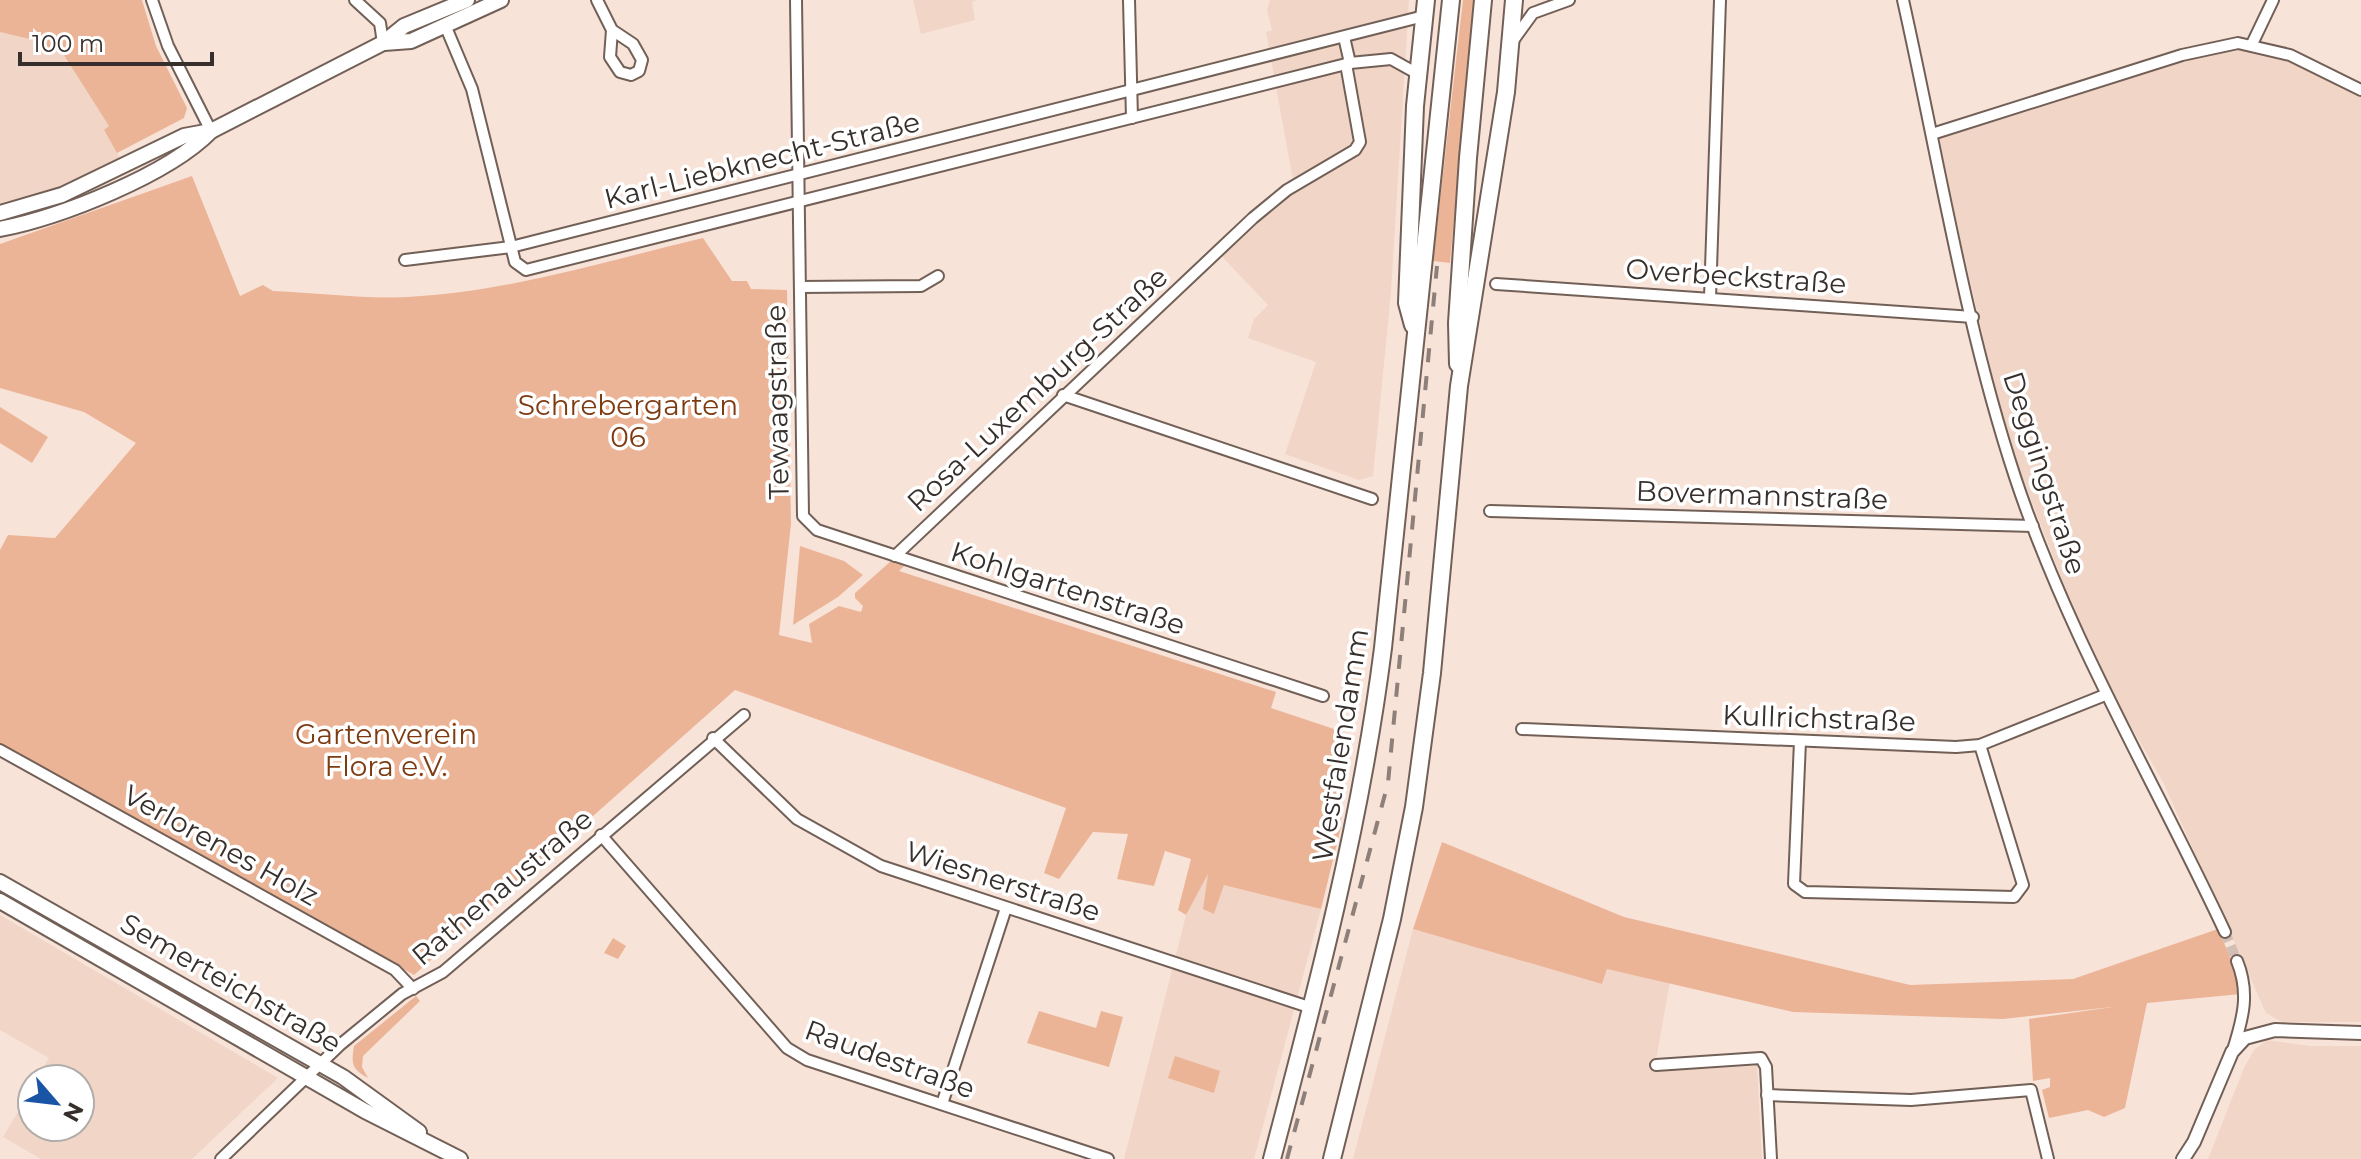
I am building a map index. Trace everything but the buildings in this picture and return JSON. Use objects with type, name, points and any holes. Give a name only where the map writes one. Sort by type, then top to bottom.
[{"type":"main road","points":[[0,213],[62,195],[184,136],[211,131],[383,43],[404,26],[467,0]]},
{"type":"main road","points":[[383,43],[411,41],[501,0]]},
{"type":"main road","name":"Westfalendamm","points":[[1272,1159],[1354,835],[1383,648],[1451,0]]},
{"type":"main road","points":[[1459,386],[1457,323],[1483,0]]},
{"type":"main road","points":[[1332,1159],[1406,859],[1432,673],[1459,386],[1511,44],[1514,0]]},
{"type":"main road","name":"Westfalendamm","points":[[1415,331],[1407,303],[1418,74],[1425,8]]},
{"type":"main road","points":[[0,229],[94,199],[193,150],[211,131]]},
{"type":"main road","name":"Semerteichstraße","points":[[0,882],[320,1064],[392,1111],[428,1141]]},
{"type":"main road","name":"Semerteichstraße","points":[[0,901],[306,1078],[460,1159]]},
{"type":"street","points":[[152,0],[168,46],[211,131]]},
{"type":"street","points":[[355,0],[380,23],[383,43]]},
{"type":"street","points":[[597,0],[612,30]]},
{"type":"street","name":"Tewaagstraße","points":[[796,0],[803,516]]},
{"type":"street","points":[[1129,0],[1128,93],[1132,118]]},
{"type":"street","points":[[1511,44],[1533,13],[1569,0]]},
{"type":"street","points":[[1710,298],[1720,0]]},
{"type":"street","name":"Deggingstraße","points":[[1903,0],[1998,419],[2033,526],[2076,635],[2225,932]]},
{"type":"street","points":[[2252,44],[2273,0]]},
{"type":"street","name":"Karl-Liebknecht-Straße","points":[[405,260],[511,247],[1344,37],[1425,8]]},
{"type":"street","points":[[445,25],[472,89],[511,247]]},
{"type":"street","points":[[1344,37],[1348,63]]},
{"type":"street","points":[[1932,134],[2190,53],[2238,43],[2290,55],[2361,90]]},
{"type":"street","name":"Karl-Liebknecht-Straße","points":[[511,247],[520,268],[799,202],[1348,63],[1391,59],[1418,74]]},
{"type":"street","name":"Rosa-Luxemburg-Straße","points":[[895,556],[1211,256],[1287,190],[1355,150],[1360,142],[1348,63]]},
{"type":"street","name":"Tewaagstraße","points":[[800,287],[921,286],[938,276]]},
{"type":"street","name":"Overbeckstraße","points":[[1496,284],[1973,317]]},
{"type":"street","points":[[1063,395],[1372,499]]},
{"type":"street","name":"Bovermannstraße","points":[[1490,511],[2033,526]]},
{"type":"street","name":"Kohlgartenstraße","points":[[803,516],[817,530],[1323,696]]},
{"type":"street","name":"Kullrichstraße","points":[[1522,729],[1941,747],[1980,745],[2105,695]]},
{"type":"street","name":"Rathenaustraße","points":[[221,1159],[320,1064],[402,994],[443,972],[713,738],[744,715]]},
{"type":"street","name":"Wiesnerstraße","points":[[713,738],[767,793],[835,844],[881,866],[1312,1008]]},
{"type":"street","points":[[1800,741],[1794,884],[1805,892],[2014,897],[2023,885],[1980,745]]},
{"type":"street","name":"Verlorenes Holz","points":[[0,750],[395,970],[413,989]]},
{"type":"street","name":"Raudestraße","points":[[601,835],[787,1048],[807,1060],[1108,1159]]},
{"type":"street","points":[[942,1104],[1006,908]]},
{"type":"street","points":[[2185,1158],[2232,1052],[2245,1010],[2244,977],[2237,961]]},
{"type":"street","points":[[2232,1052],[2245,1038],[2256,1032],[2361,1033]]},
{"type":"street","points":[[1656,1065],[1756,1057],[1764,1062],[1771,1159]]},
{"type":"street","points":[[1767,1095],[1911,1100],[2031,1090],[2048,1159]]},
{"type":"shaded area","points":[[913,0],[977,0],[972,2],[975,20],[921,34]]},
{"type":"shaded area","points":[[1270,0],[1409,0],[1391,292],[1373,476],[1359,480],[1285,454],[1316,362],[1248,338],[1254,319],[1268,305],[1212,246],[1293,180],[1266,32],[1272,30],[1267,10]]},
{"type":"shaded area","points":[[0,32],[57,43],[110,126],[104,130],[123,163],[84,181],[0,208]]},
{"type":"shaded area","points":[[2238,48],[2290,61],[2361,95],[2361,1022],[2282,1022],[2266,1013],[2163,782],[2094,662],[2016,461],[1995,388],[1937,138],[2200,56]]},
{"type":"shaded area","points":[[1209,871],[1214,914],[1224,884],[1321,909],[1254,1159],[1124,1159],[1186,915]]},
{"type":"shaded area","points":[[0,915],[278,1078],[192,1159],[41,1159],[3,1137],[16,1115],[16,1143],[96,1143],[96,1063],[46,1063],[49,1058],[0,1030]]},
{"type":"shaded area","points":[[1413,929],[1602,984],[1607,969],[1670,982],[1654,1071],[1757,1066],[1762,1159],[1353,1159]]},
{"type":"shaded area","points":[[2267,1040],[2310,1046],[2361,1046],[2361,1159],[2208,1159],[2244,1068],[2254,1050]]},
{"type":"green space","points":[[0,0],[142,0],[156,46],[187,108],[184,118],[117,153],[104,130],[109,126],[57,44],[42,52],[34,40],[0,32]]},
{"type":"green space","points":[[1463,0],[1474,0],[1450,263],[1433,261]]},
{"type":"green space","points":[[192,176],[240,296],[263,285],[273,291],[358,297],[445,294],[557,274],[703,238],[732,281],[747,281],[751,289],[787,290],[791,524],[779,635],[812,643],[809,624],[839,606],[861,612],[863,606],[855,598],[855,593],[891,561],[905,565],[899,571],[1276,692],[1271,708],[1343,732],[1341,827],[1321,909],[1224,885],[1214,914],[1203,909],[1208,874],[1186,915],[1178,910],[1191,859],[1165,851],[1154,886],[1117,879],[1128,834],[1093,832],[1059,879],[1044,873],[1066,808],[735,690],[414,975],[0,744],[0,550],[8,535],[55,538],[136,443],[84,412],[0,388],[0,244]]},
{"type":"green space","points":[[0,407],[48,437],[32,463],[0,443]]},
{"type":"green space","points":[[800,546],[844,561],[863,575],[838,597],[793,625]]},
{"type":"green space","points":[[1442,842],[1624,917],[1910,985],[2073,979],[2218,929],[2237,973],[2241,994],[2147,1003],[2125,1108],[2104,1117],[2088,1110],[2049,1118],[2042,1090],[2050,1087],[2050,1078],[2033,1081],[2029,1019],[2113,1007],[2003,1019],[1793,1012],[1607,969],[1602,984],[1413,929]]},
{"type":"green space","points":[[613,938],[626,946],[618,959],[604,953]]},
{"type":"green space","points":[[416,996],[420,1001],[363,1056],[362,1067],[368,1078],[363,1075],[354,1065],[354,1046]]},
{"type":"green space","points":[[1039,1011],[1096,1028],[1101,1011],[1123,1017],[1109,1067],[1027,1043]]},
{"type":"green space","points":[[1175,1056],[1220,1071],[1214,1093],[1168,1078]]},
{"type":"tunnel","points":[[2225,932],[2237,961]]},
{"type":"railway","points":[[1287,1159],[1388,783],[1437,266]]},
{"type":"park label","name":"Schrebergarten 06","points":[[628,421]]},
{"type":"park label","name":"Gartenverein Flora e.V.","points":[[386,750]]}]
